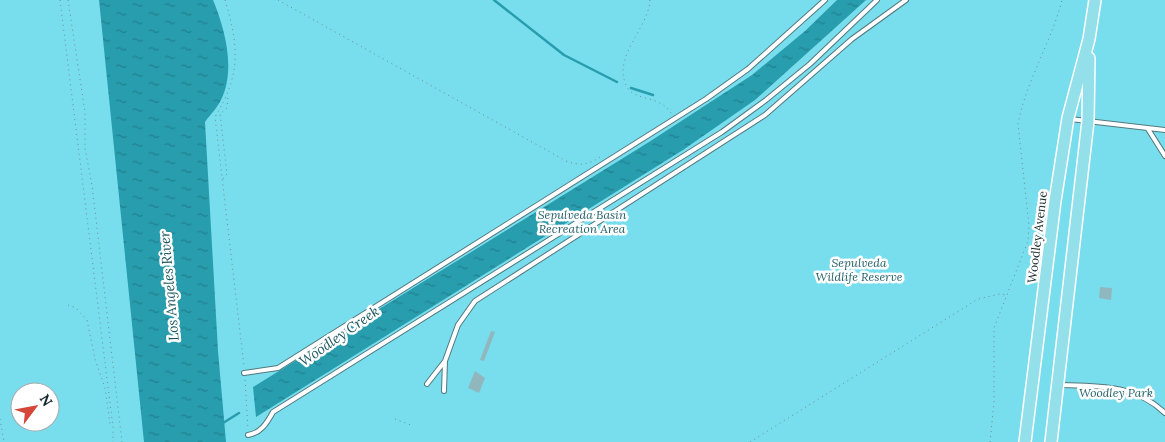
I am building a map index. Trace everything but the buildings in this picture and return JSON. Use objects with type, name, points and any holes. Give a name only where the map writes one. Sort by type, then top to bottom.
[{"type":"main road","name":"Woodley Avenue","points":[[1025,442],[1055,201],[1068,118],[1089,39],[1095,0]]},
{"type":"main road","name":"Woodley Avenue","points":[[1051,442],[1088,121],[1089,39]]},
{"type":"lane","points":[[244,373],[278,368],[680,116],[748,69],[825,0]]},
{"type":"lane","points":[[248,435],[256,434],[273,412],[722,132],[766,100],[810,64],[877,0]]},
{"type":"lane","points":[[427,384],[445,361],[464,314],[475,301],[765,115],[852,39],[906,0]]},
{"type":"lane","points":[[1068,118],[1165,130]]},
{"type":"lane","points":[[1148,129],[1165,156]]},
{"type":"lane","points":[[444,391],[445,361]]},
{"type":"lane","points":[[1058,385],[1114,387],[1133,392],[1150,401],[1165,413]]},
{"type":"path","points":[[60,0],[113,426],[113,442]]},
{"type":"path","points":[[68,0],[76,42],[80,87],[85,112],[85,148],[122,442]]},
{"type":"path","points":[[225,0],[235,45],[233,81],[215,117],[244,373],[248,435]]},
{"type":"path","points":[[278,0],[566,161],[576,165],[587,164],[604,155]]},
{"type":"path","points":[[650,0],[647,14],[628,53],[624,74],[627,88],[634,94],[664,103],[672,114]]},
{"type":"path","points":[[990,442],[994,402],[994,328],[1028,241],[1029,226],[1018,124],[1019,117],[1056,23],[1062,0]]},
{"type":"path","points":[[222,179],[226,178],[227,174],[220,114],[228,104],[227,95]]},
{"type":"path","points":[[750,442],[978,299],[1000,294],[1006,296]]},
{"type":"path","points":[[68,305],[76,308],[87,320],[95,359],[105,388],[110,424],[113,426]]},
{"type":"path","points":[[394,419],[410,425]]},
{"type":"path","points":[[0,420],[4,442]]},
{"type":"green space","name":"Sepulveda Basin Recreation Area","points":[[0,0],[1165,0],[1165,442],[0,442]]},
{"type":"water","name":"Los Angeles River","points":[[99,0],[213,0],[225,36],[228,76],[221,100],[205,122],[218,351],[226,442],[144,442]]},
{"type":"water","points":[[837,0],[866,0],[755,100],[683,150],[256,417],[253,387],[649,142],[752,75],[805,31]]},
{"type":"waterway","points":[[494,0],[564,55],[617,82]]},
{"type":"waterway","points":[[631,88],[653,95]]},
{"type":"waterway","name":"Woodley Creek","points":[[223,423],[239,413]]},
{"type":"park label","name":"Sepulveda Wildlife Reserve","points":[[859,269]]},
{"type":"park label","name":"Woodley Park","points":[[1116,392]]}]
